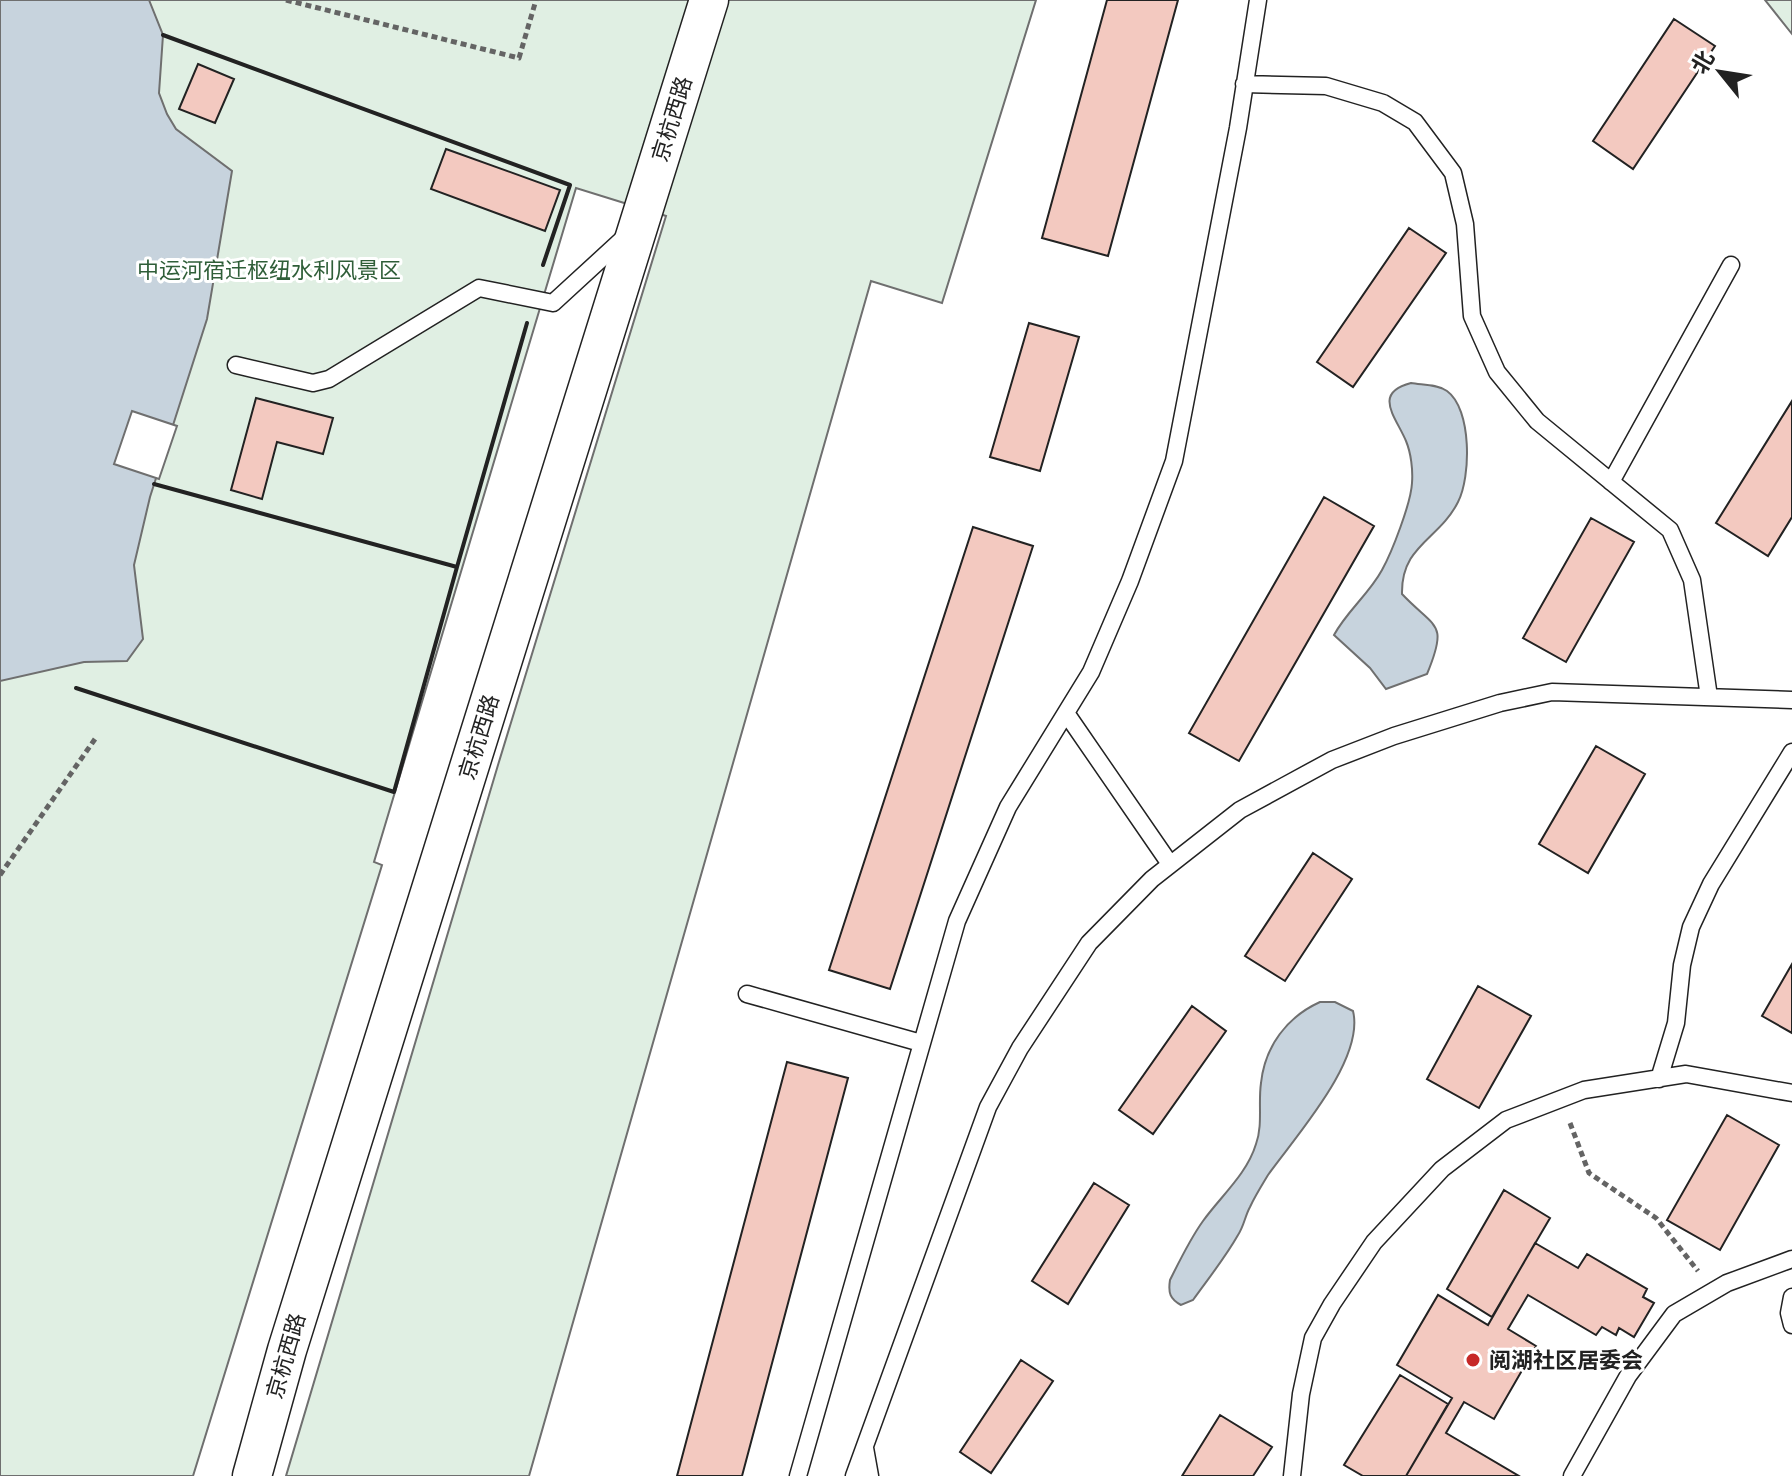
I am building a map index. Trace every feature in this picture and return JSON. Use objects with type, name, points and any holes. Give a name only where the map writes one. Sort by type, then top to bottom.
[{"type":"street","name":"京杭西路","points":[[252,1476],[297,1319],[709,0]]},
{"type":"lane","points":[[798,1476],[957,921],[1008,807],[1091,672],[1130,581],[1174,461],[1258,0]]},
{"type":"lane","points":[[1244,84],[1326,86],[1383,103],[1415,122],[1453,173],[1465,224],[1472,316],[1497,372],[1537,421],[1670,530],[1692,580],[1709,697]]},
{"type":"lane","points":[[236,365],[313,383],[329,379],[479,288],[553,303],[639,224]]},
{"type":"lane","points":[[1611,482],[1731,265]]},
{"type":"lane","points":[[854,1476],[988,1107],[1020,1048],[1089,943],[1170,864],[1240,810],[1332,760],[1394,736],[1500,703],[1552,692],[1792,700]]},
{"type":"lane","points":[[1066,713],[1170,864]]},
{"type":"lane","points":[[1659,1079],[1676,1023],[1682,965],[1691,927],[1711,884],[1792,752]]},
{"type":"lane","points":[[747,994],[921,1043]]},
{"type":"lane","points":[[1292,1476],[1301,1394],[1313,1338],[1374,1242],[1442,1169],[1506,1120],[1584,1090],[1686,1074],[1792,1093]]},
{"type":"lane","points":[[1572,1476],[1628,1376],[1674,1314],[1727,1283],[1792,1259]]},
{"type":"lane","points":[[1792,1297],[1789,1313],[1792,1325]]},
{"type":"lane","points":[[865,1447],[870,1476]]},
{"type":"path","points":[[286,0],[519,58],[536,0]]},
{"type":"path","points":[[0,875],[95,739]]},
{"type":"path","points":[[1561,1099],[1589,1173],[1656,1218],[1713,1291]]},
{"type":"green space","name":"中运河宿迁枢纽水利风景区","points":[[0,0],[1036,0],[942,303],[871,281],[529,1476],[286,1476],[666,216],[576,188],[374,862],[382,865],[193,1476],[0,1476]]},
{"type":"green space","points":[[1765,0],[1792,0],[1792,34]]},
{"type":"shaded area","points":[[0,0],[149,0],[163,35],[159,93],[167,114],[176,129],[232,171],[207,319],[150,497],[134,565],[143,639],[127,661],[84,662],[0,681]]},
{"type":"shaded area","points":[[1411,383],[1443,389],[1455,400],[1465,427],[1467,461],[1458,502],[1441,526],[1414,553],[1403,578],[1402,594],[1435,627],[1437,644],[1434,657],[1427,674],[1386,689],[1370,668],[1334,635],[1382,570],[1405,515],[1411,492],[1411,462],[1406,441],[1390,407],[1390,399],[1399,387]]},
{"type":"shaded area","points":[[1320,1002],[1335,1002],[1353,1011],[1354,1031],[1349,1052],[1325,1097],[1268,1175],[1240,1232],[1222,1260],[1193,1300],[1181,1305],[1171,1295],[1170,1280],[1198,1228],[1252,1155],[1259,1129],[1261,1083],[1267,1057],[1288,1024]]},
{"type":"pier","points":[[132,411],[177,426],[159,479],[114,464]]},
{"type":"building","points":[[1107,0],[1178,0],[1108,256],[1042,238]]},
{"type":"building","points":[[1674,19],[1715,46],[1633,169],[1593,141]]},
{"type":"building","points":[[198,64],[234,79],[215,123],[179,109]]},
{"type":"building","points":[[446,149],[560,190],[545,231],[431,189]]},
{"type":"building","points":[[1409,228],[1446,253],[1353,387],[1317,362]]},
{"type":"building","points":[[1029,323],[1079,337],[1040,471],[990,457]]},
{"type":"building","points":[[256,398],[333,418],[323,454],[277,442],[262,499],[231,490]]},
{"type":"building","points":[[1792,401],[1792,517],[1768,556],[1716,523]]},
{"type":"building","points":[[1324,497],[1374,526],[1239,761],[1189,733]]},
{"type":"building","points":[[1591,518],[1634,542],[1566,662],[1523,638]]},
{"type":"building","points":[[973,527],[1033,546],[890,989],[829,970]]},
{"type":"building","points":[[1596,746],[1645,774],[1588,873],[1539,844]]},
{"type":"building","points":[[1313,853],[1352,879],[1285,981],[1245,956]]},
{"type":"building","points":[[1792,964],[1792,1033],[1762,1016]]},
{"type":"building","points":[[1478,986],[1531,1016],[1479,1108],[1427,1079]]},
{"type":"building","points":[[1192,1006],[1226,1031],[1153,1134],[1119,1110]]},
{"type":"building","points":[[787,1062],[848,1078],[742,1476],[677,1476]]},
{"type":"building","points":[[1727,1115],[1779,1145],[1720,1250],[1667,1220]]},
{"type":"building","points":[[1094,1183],[1129,1205],[1068,1304],[1032,1281]]},
{"type":"building","points":[[1504,1190],[1550,1218],[1492,1317],[1447,1289]]},
{"type":"building","points":[[1535,1243],[1578,1268],[1587,1254],[1647,1289],[1643,1297],[1654,1303],[1634,1337],[1619,1328],[1616,1335],[1602,1327],[1596,1335],[1528,1295],[1508,1329],[1536,1346],[1494,1419],[1464,1402],[1446,1433],[1519,1476],[1406,1476],[1452,1398],[1397,1365],[1438,1295],[1488,1325]]},
{"type":"building","points":[[1021,1360],[1053,1381],[991,1473],[960,1452]]},
{"type":"building","points":[[1400,1375],[1448,1404],[1406,1476],[1363,1476],[1344,1465]]},
{"type":"building","points":[[1220,1415],[1272,1447],[1253,1476],[1182,1476]]},
{"type":"wall","points":[[163,35],[570,185],[543,265]]},
{"type":"wall","points":[[154,484],[457,567],[527,323]]},
{"type":"wall","points":[[76,688],[394,792],[457,567]]},
{"type":"place","name":"阅湖社区居委会","points":[[1473,1360]]}]
